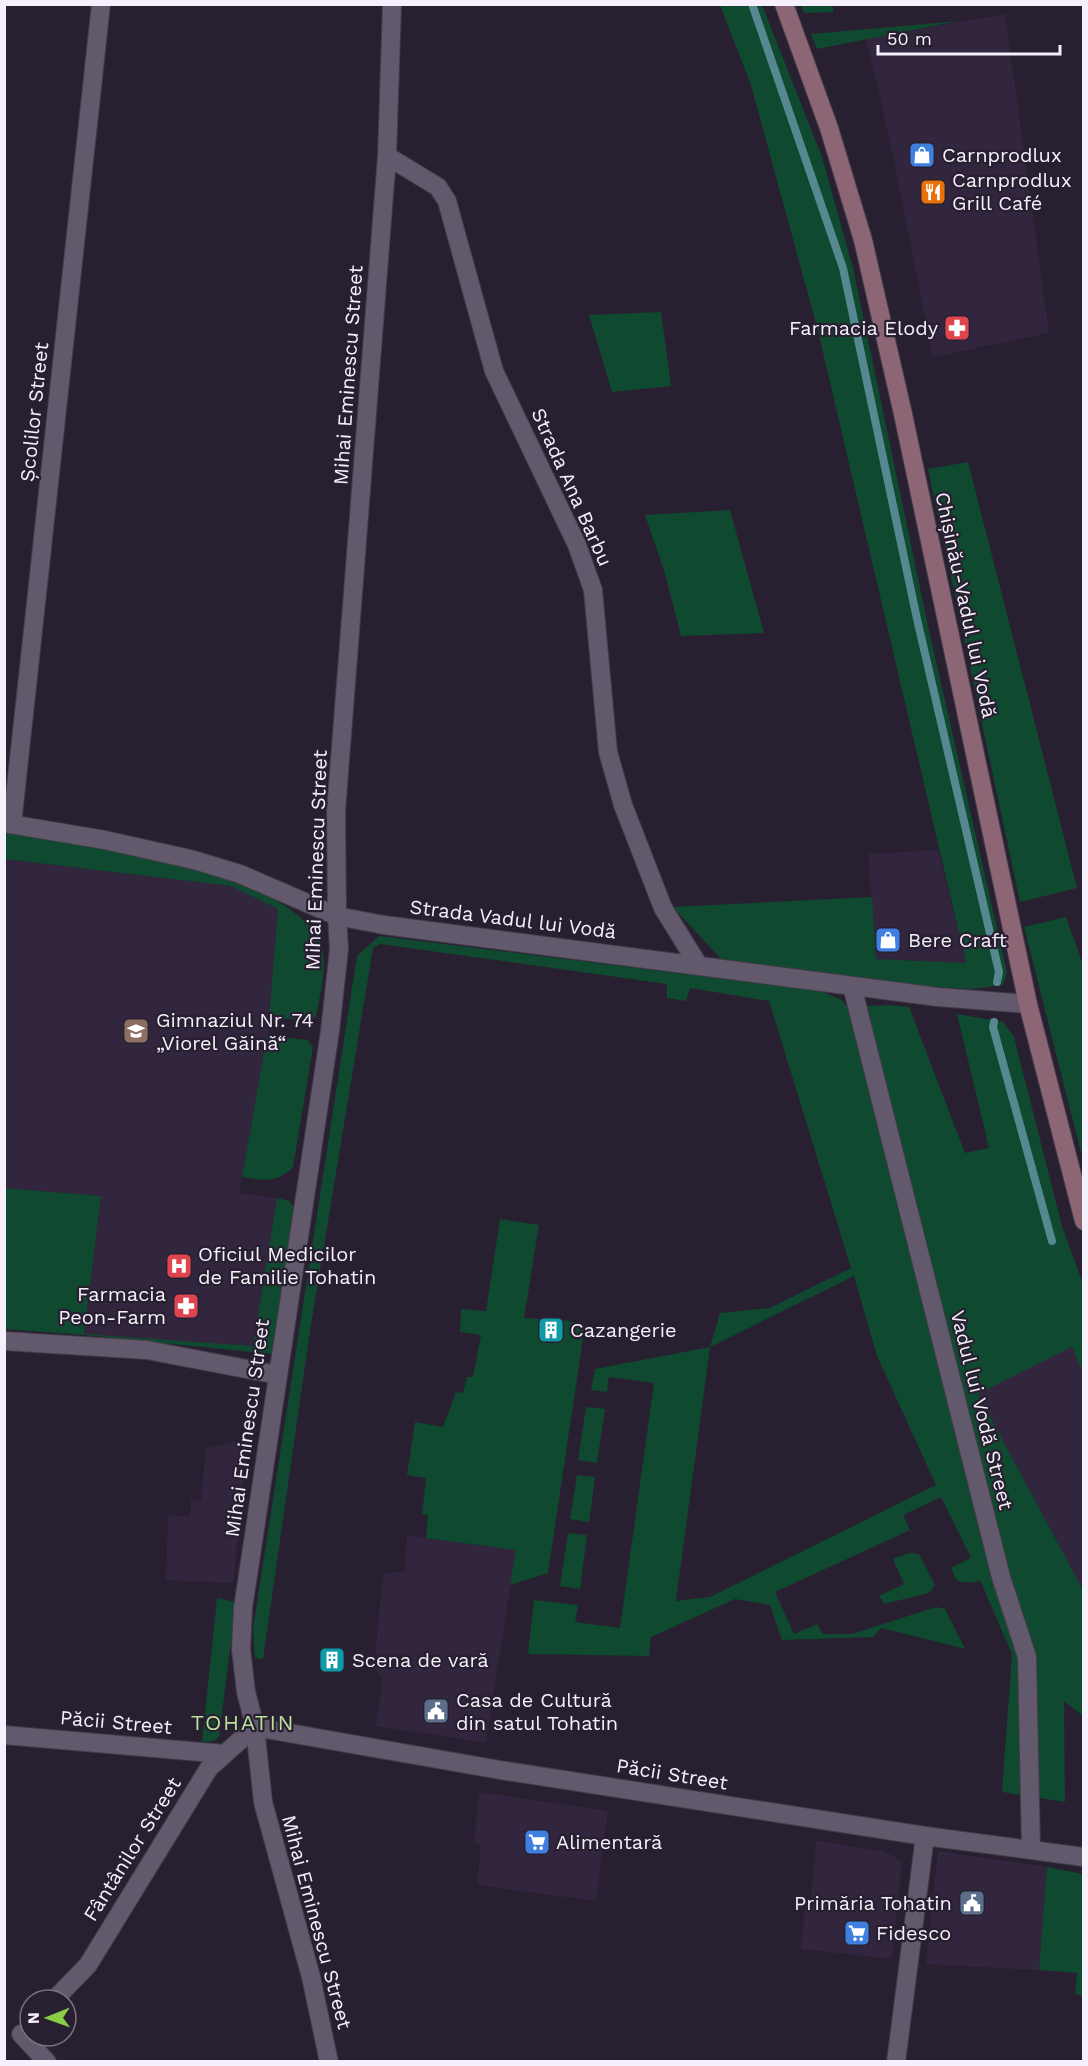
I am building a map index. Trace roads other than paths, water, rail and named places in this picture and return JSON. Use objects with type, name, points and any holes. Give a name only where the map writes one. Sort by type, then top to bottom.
[{"type":"main road","name":"Chișinău-Vadul lui Vodă","points":[[784,4],[829,128],[862,240],[903,414],[1028,1004],[1083,1221]]},
{"type":"street","name":"Școlilor Street","points":[[8,823],[101,4]]},
{"type":"street","name":"Mihai Eminescu Street","points":[[329,2061],[311,1977],[263,1802],[255,1727],[246,1692],[241,1649],[242,1628],[278,1375],[330,1031],[339,948],[336,916],[336,811],[387,156],[392,4]]},
{"type":"street","name":"Strada Ana Barbu","points":[[387,156],[438,187],[447,201],[494,371],[577,545],[593,590],[608,752],[623,805],[663,908],[699,966]]},
{"type":"street","name":"Strada Vadul lui Vodă","points":[[8,823],[105,840],[194,860],[240,874],[336,916],[384,925],[953,999],[1028,1004]]},
{"type":"street","name":"Vadul lui Vodă Street","points":[[852,986],[1001,1577],[1027,1657],[1031,1849]]},
{"type":"street","points":[[4,1341],[147,1350],[278,1375]]},
{"type":"street","name":"Păcii Street","points":[[255,1727],[500,1770],[925,1836],[1083,1857]]},
{"type":"street","name":"Fântânilor Street","points":[[65,1988],[87,1965],[209,1768],[255,1727]]},
{"type":"street","name":"Păcii Street","points":[[4,1735],[224,1754]]},
{"type":"street","points":[[896,2061],[925,1836]]},
{"type":"street","points":[[35,2048],[47,2061]]},
{"type":"waterway","points":[[752,4],[843,268],[917,619],[999,972],[997,982]]},
{"type":"waterway","points":[[994,1022],[993,1027],[1052,1241]]},
{"type":"place","name":"Carnprodlux","points":[[922,155]]},
{"type":"place","name":"Carnprodlux Grill Café","points":[[933,192]]},
{"type":"place","name":"Farmacia Elody","points":[[957,328]]},
{"type":"place","name":"Bere Craft","points":[[888,940]]},
{"type":"place","name":"Gimnaziul Nr. 74 „Viorel Găină“","points":[[136,1031]]},
{"type":"place","name":"Oficiul Medicilor de Familie Tohatin","points":[[179,1266]]},
{"type":"place","name":"Farmacia Peon-Farm","points":[[186,1306]]},
{"type":"place","name":"Cazangerie","points":[[551,1330]]},
{"type":"place","name":"Scena de vară","points":[[332,1660]]},
{"type":"place","name":"Casa de Cultură din satul Tohatin","points":[[436,1711]]},
{"type":"place","name":"Alimentară","points":[[537,1842]]},
{"type":"place","name":"Primăria Tohatin","points":[[972,1903]]},
{"type":"place","name":"Fidesco","points":[[857,1933]]},
{"type":"district","name":"TOHATIN","points":[[243,1722]]}]
